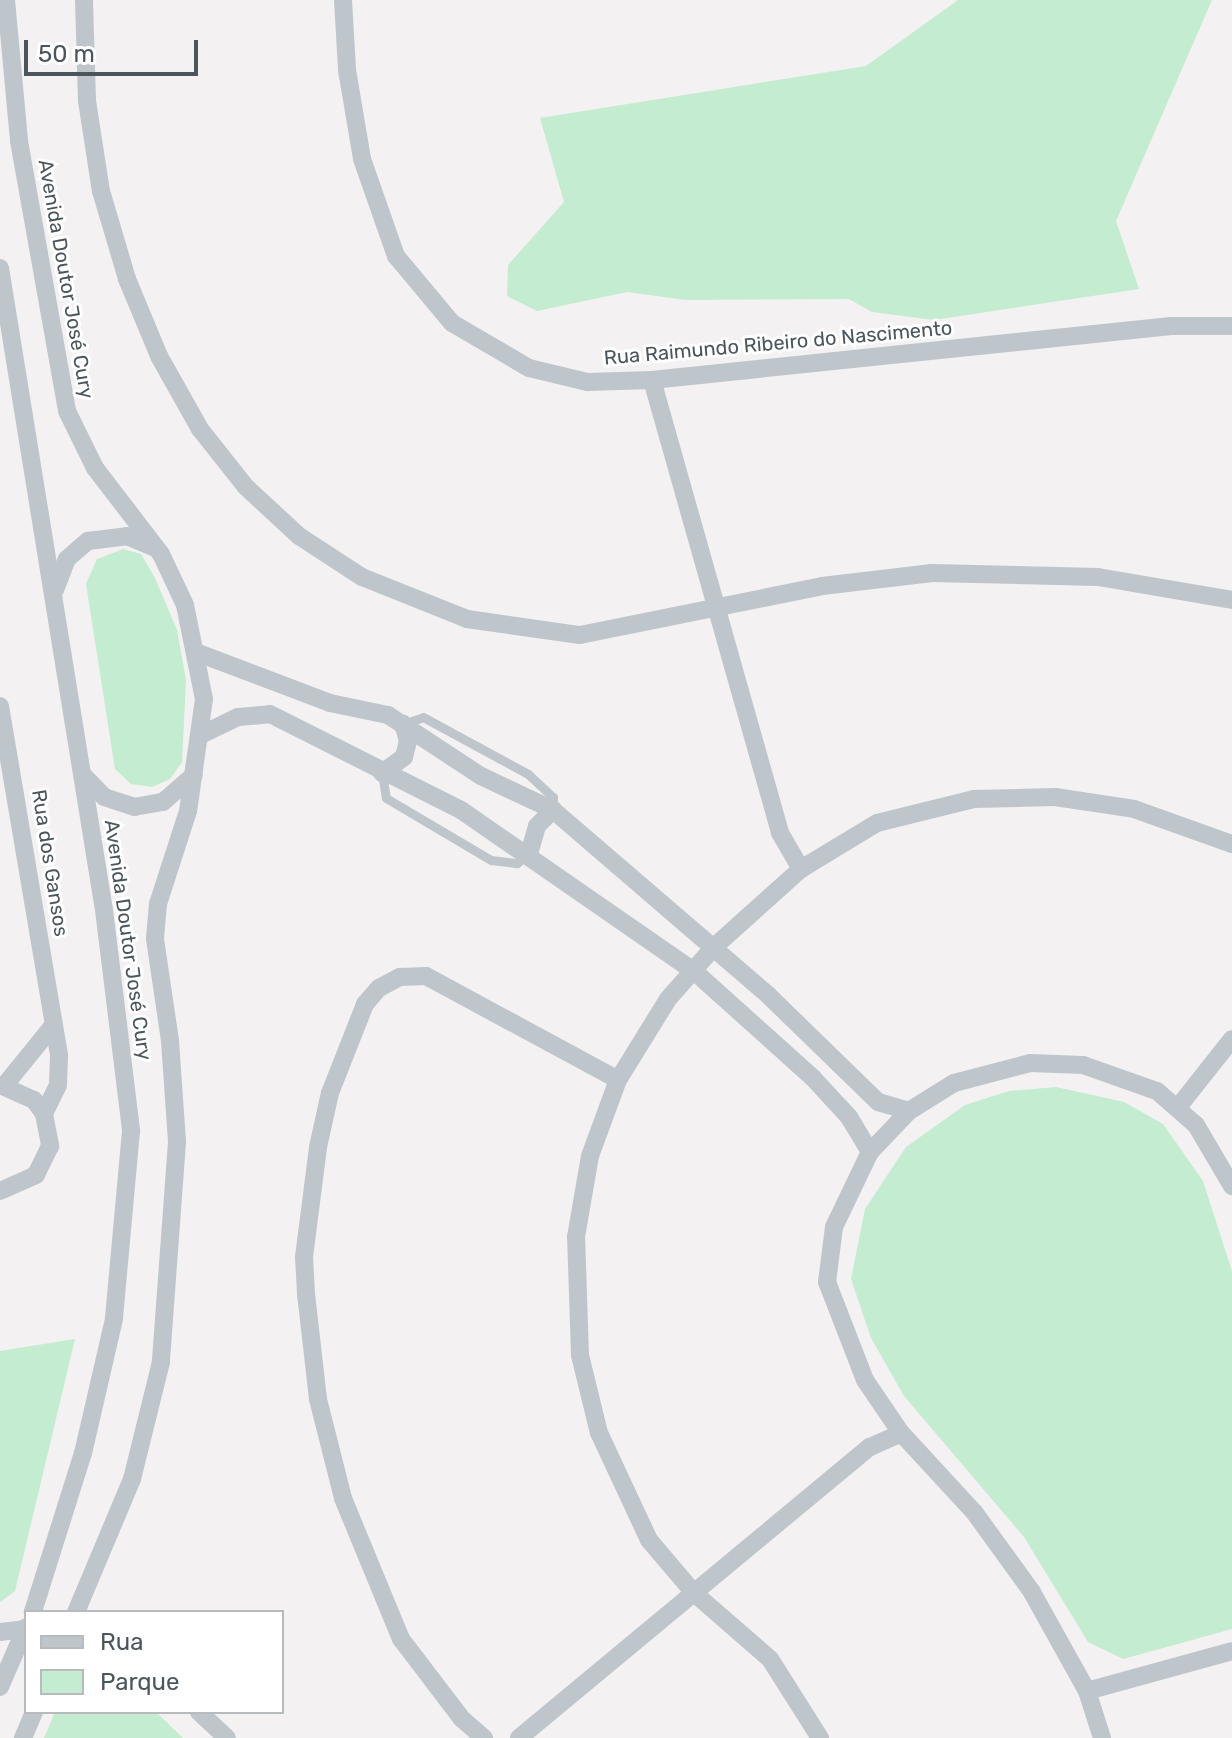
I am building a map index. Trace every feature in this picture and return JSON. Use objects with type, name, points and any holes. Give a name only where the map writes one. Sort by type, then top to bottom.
[{"type":"street","name":"Avenida Doutor José Cury","points":[[6,0],[19,141],[67,411],[95,468],[161,554],[185,605],[198,653],[203,734],[188,811],[158,904],[155,939],[170,1041],[177,1142],[161,1362],[132,1479],[77,1610]]},
{"type":"street","points":[[84,0],[93,146],[127,279],[159,356],[200,429],[272,512],[329,557],[396,594],[504,628],[580,635],[876,578],[987,571],[1098,577],[1232,600]]},
{"type":"street","name":"Rua Raimundo Ribeiro do Nascimento","points":[[343,0],[353,115],[374,203],[396,256],[421,291],[475,341],[529,368],[587,382],[652,380],[1171,326],[1232,326]]},
{"type":"street","name":"Avenida Doutor José Cury","points":[[0,268],[83,775],[131,1131],[114,1319],[83,1453],[34,1610]]},
{"type":"street","points":[[652,380],[714,610],[780,833],[801,869]]},
{"type":"street","points":[[55,599],[67,559],[88,541],[127,536],[161,554]]},
{"type":"street","points":[[198,653],[312,697],[403,724],[481,776],[553,810],[714,947],[878,1102],[909,1111]]},
{"type":"street","name":"Rua dos Gansos","points":[[0,706],[19,804],[52,1027],[58,1085],[44,1114]]},
{"type":"street","points":[[203,734],[238,717],[270,714],[319,735],[382,773],[461,810],[529,854],[695,972],[813,1078],[849,1117],[870,1152]]},
{"type":"street","points":[[382,773],[404,757],[408,741],[403,724]]},
{"type":"street","points":[[83,775],[104,797],[134,807],[175,795],[194,775]]},
{"type":"street","points":[[820,1738],[770,1659],[694,1593],[649,1540],[629,1506],[599,1433],[580,1355],[574,1276],[578,1223],[590,1156],[618,1080],[660,1010],[714,947],[801,869],[851,836],[906,813],[1014,797],[1134,809],[1232,844]]},
{"type":"street","points":[[0,801],[19,804]]},
{"type":"street","points":[[529,854],[537,826],[553,810]]},
{"type":"street","points":[[484,1738],[462,1719],[401,1639],[343,1498],[318,1399],[306,1294],[304,1257],[318,1147],[330,1093],[365,1004],[379,988],[400,977],[426,976],[618,1080]]},
{"type":"street","points":[[0,1191],[22,1186],[45,1162],[50,1146],[44,1114],[27,1095],[2,1086],[52,1027]]},
{"type":"street","points":[[1179,1106],[1232,1039]]},
{"type":"street","points":[[1102,1738],[1087,1691],[1004,1551],[901,1433],[849,1348],[827,1282],[838,1213],[870,1152],[909,1111],[954,1083],[1030,1063],[1108,1071],[1179,1106],[1211,1146],[1232,1186]]},
{"type":"street","points":[[519,1738],[870,1447],[901,1433]]},
{"type":"street","points":[[0,1632],[24,1629]]},
{"type":"street","points":[[0,1687],[24,1633]]},
{"type":"street","points":[[1087,1691],[1232,1651]]},
{"type":"street","points":[[23,1738],[33,1714]]},
{"type":"street","points":[[201,1714],[227,1738]]},
{"type":"lane","points":[[382,773],[386,798],[491,860],[517,863],[529,854]]},
{"type":"green space","points":[[958,0],[1212,0],[1116,221],[1139,289],[934,320],[872,312],[849,299],[686,300],[627,292],[537,311],[507,296],[508,265],[564,202],[540,118],[866,66]]},
{"type":"green space","points":[[123,549],[141,554],[155,578],[177,630],[186,680],[182,762],[170,779],[152,787],[131,784],[115,769],[86,584],[97,559]]},
{"type":"green space","points":[[1056,1087],[1124,1102],[1163,1124],[1203,1181],[1232,1271],[1232,1629],[1123,1659],[1088,1642],[1024,1537],[904,1396],[871,1338],[851,1279],[865,1209],[906,1147],[965,1105],[1009,1091]]},
{"type":"green space","points":[[75,1339],[15,1591],[0,1602],[0,1351]]},
{"type":"green space","points":[[54,1714],[158,1714],[183,1738],[44,1738]]}]
